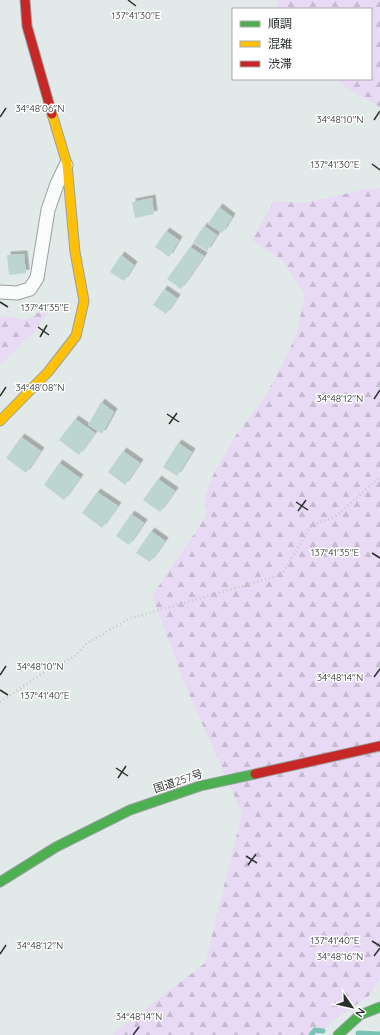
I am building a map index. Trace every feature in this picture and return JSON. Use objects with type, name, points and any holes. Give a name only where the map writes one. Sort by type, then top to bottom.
[{"type":"main road","points":[[0,421],[48,372],[76,336],[84,300],[75,252],[67,164],[44,89],[28,26],[25,0]]},
{"type":"main road","name":"国道257号","points":[[0,882],[56,847],[130,810],[200,786],[380,746]]},
{"type":"main road","points":[[338,1035],[360,1015],[380,1007]]},
{"type":"street","points":[[0,292],[17,293],[30,289],[37,278],[48,210],[57,184],[67,164]]},
{"type":"path","points":[[0,702],[52,666],[74,657],[86,644],[128,619],[277,576],[283,572],[311,526],[336,516],[380,477]]},
{"type":"green space","points":[[277,0],[380,0],[380,107],[350,90],[336,80],[372,80],[372,8],[279,8]]},
{"type":"green space","points":[[380,188],[380,977],[369,996],[335,1019],[319,1035],[112,1035],[205,963],[242,813],[185,685],[152,596],[207,515],[204,497],[215,471],[236,435],[267,394],[296,336],[305,295],[282,260],[252,240],[274,201],[304,203],[362,190]]},
{"type":"green space","points":[[56,301],[33,333],[0,365],[0,316],[27,320]]},
{"type":"building","points":[[152,198],[154,214],[135,218],[132,202]]},
{"type":"building","points":[[219,207],[232,217],[222,233],[208,224]]},
{"type":"building","points":[[204,226],[217,235],[207,251],[193,242]]},
{"type":"building","points":[[166,231],[179,240],[169,257],[155,247]]},
{"type":"building","points":[[190,247],[204,256],[181,289],[167,279]]},
{"type":"building","points":[[24,254],[26,273],[9,275],[7,255]]},
{"type":"building","points":[[121,255],[134,265],[124,281],[110,272]]},
{"type":"building","points":[[164,289],[177,298],[166,314],[153,305]]},
{"type":"building","points":[[101,402],[114,412],[102,434],[88,425]]},
{"type":"building","points":[[75,419],[95,433],[79,455],[59,440]]},
{"type":"building","points":[[21,437],[41,451],[26,473],[6,458]]},
{"type":"building","points":[[178,443],[192,452],[177,476],[163,467]]},
{"type":"building","points":[[123,451],[140,463],[125,485],[108,472]]},
{"type":"building","points":[[59,463],[80,478],[64,500],[44,485]]},
{"type":"building","points":[[158,479],[175,491],[160,512],[143,500]]},
{"type":"building","points":[[97,492],[118,506],[102,528],[82,513]]},
{"type":"building","points":[[131,514],[144,523],[129,545],[116,536]]},
{"type":"building","points":[[151,531],[165,541],[150,562],[136,553]]},
{"type":"waterway","points":[[311,1035],[315,1030],[323,1031]]},
{"type":"waterway","points":[[358,1033],[380,1034]]},
{"type":"traffic: fast","points":[[0,882],[56,847],[130,810],[200,786],[255,774]]},
{"type":"traffic: fast","points":[[338,1035],[360,1015],[380,1007]]},
{"type":"traffic: slow","points":[[0,421],[48,372],[76,336],[84,301],[75,252],[67,164],[52,114]]},
{"type":"traffic: jam","points":[[25,0],[27,26],[52,114]]},
{"type":"traffic: jam","points":[[255,774],[380,746]]}]
